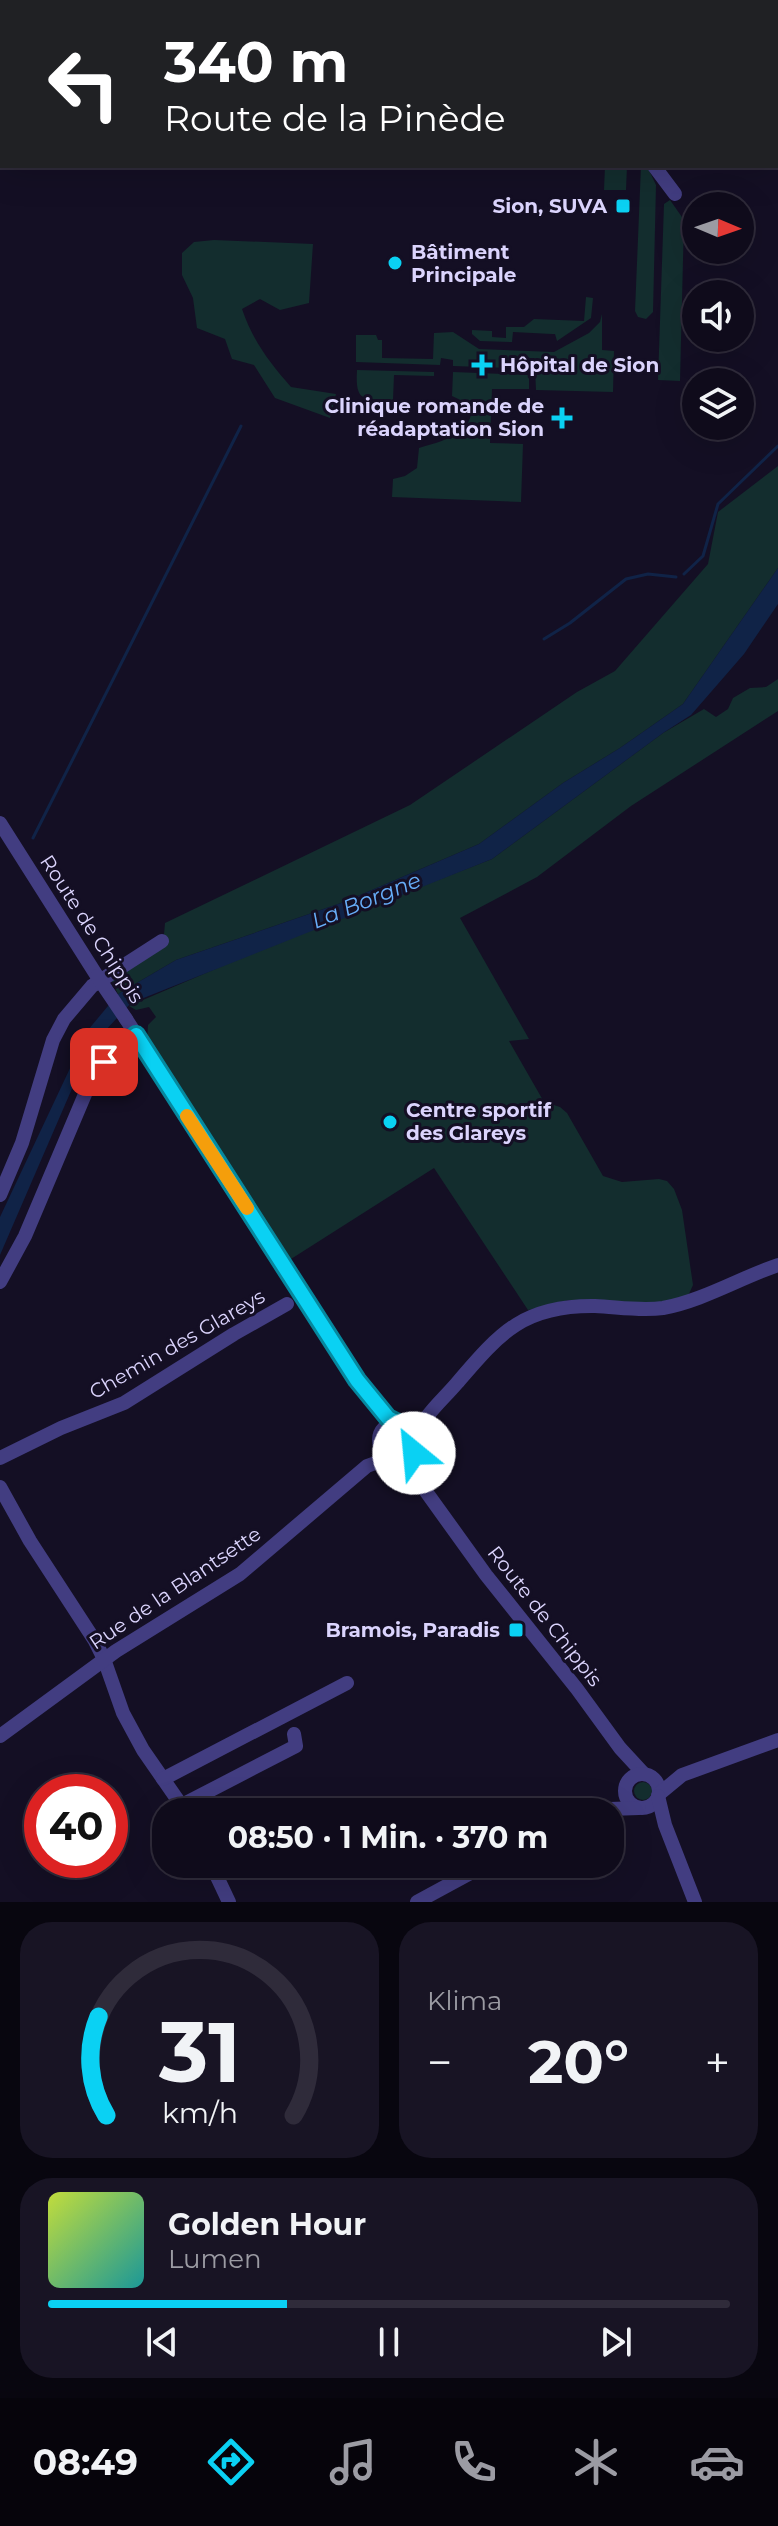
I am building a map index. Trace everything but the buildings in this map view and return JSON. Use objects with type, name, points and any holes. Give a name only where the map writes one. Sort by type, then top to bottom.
[{"type":"street","points":[[656,168],[675,194]]},
{"type":"street","name":"Route de Chippis","points":[[0,823],[357,1380],[380,1410],[410,1429],[419,1470],[438,1506]]},
{"type":"street","points":[[0,1195],[22,1143],[53,1040],[64,1019],[92,986],[162,941]]},
{"type":"street","points":[[0,1282],[25,1236],[94,1073],[136,1035]]},
{"type":"street","points":[[393,1457],[405,1455],[431,1409],[493,1341],[525,1318],[571,1307],[664,1307],[778,1265]]},
{"type":"street","name":"Chemin des Glareys","points":[[0,1458],[61,1428],[124,1403],[287,1304]]},
{"type":"street","name":"Route de Chippis","points":[[357,1380],[370,1406],[382,1450],[413,1474],[486,1575],[621,1749],[644,1774]]},
{"type":"street","points":[[379,1437],[387,1425],[417,1417],[431,1409]]},
{"type":"street","name":"Rue de la Blantsette","points":[[367,1466],[379,1437]]},
{"type":"street","name":"Rue de la Blantsette","points":[[0,1736],[104,1659],[240,1574],[367,1466],[393,1457]]},
{"type":"street","points":[[0,1487],[30,1541],[81,1617],[104,1659],[123,1713],[143,1750],[177,1798]]},
{"type":"street","points":[[163,1779],[347,1683]]},
{"type":"street","points":[[202,1798],[296,1746],[294,1734]]},
{"type":"street","points":[[624,1809],[651,1805],[682,1775],[778,1740]]},
{"type":"street","name":"Route de Chippis","points":[[621,1749],[627,1767],[627,1784]]},
{"type":"street","points":[[644,1774],[656,1782],[665,1825],[695,1902]]},
{"type":"street","points":[[614,1798],[635,1776],[682,1775]]},
{"type":"street","points":[[627,1784],[628,1801],[641,1808],[659,1828],[680,1862]]},
{"type":"street","points":[[218,1878],[229,1902]]},
{"type":"street","points":[[417,1902],[461,1878]]},
{"type":"green space","points":[[605,168],[627,168],[626,190],[604,190]]},
{"type":"green space","points":[[641,168],[648,168],[656,185],[653,312],[646,319],[638,317],[635,311]]},
{"type":"green space","points":[[670,200],[682,217],[680,381],[658,380],[664,204]]},
{"type":"green space","points":[[194,242],[313,244],[309,303],[280,310],[260,299],[242,309],[262,351],[291,387],[336,394],[330,418],[275,398],[254,365],[232,359],[225,339],[197,328],[193,298],[182,275],[182,253]]},
{"type":"green space","points":[[586,297],[593,298],[591,318],[557,341],[555,334],[513,332],[512,342],[480,341],[472,334],[472,330],[492,331],[492,337],[506,338],[506,327],[524,327],[534,319],[584,321]]},
{"type":"green space","points":[[602,314],[602,350],[614,351],[613,392],[536,390],[535,369],[453,366],[453,360],[441,358],[440,365],[356,362],[356,335],[376,335],[378,340],[382,340],[382,358],[433,359],[434,333],[453,332],[479,349],[554,352],[589,333],[600,322]]},
{"type":"green space","points":[[357,370],[434,372],[434,376],[394,375],[393,400],[368,399],[358,389]]},
{"type":"green space","points":[[453,372],[529,375],[529,389],[492,389],[490,443],[523,444],[521,502],[392,497],[393,479],[417,468],[419,448],[455,435],[468,423],[471,405],[452,396]]},
{"type":"green space","points":[[778,466],[778,568],[683,704],[563,783],[479,844],[344,902],[176,960],[118,994],[110,977],[163,946],[165,923],[410,805],[577,692],[615,671],[708,564],[718,512]]},
{"type":"green space","name":"Centre sportif des Glareys","points":[[778,679],[778,711],[631,806],[537,877],[460,918],[529,1039],[509,1041],[544,1102],[567,1113],[603,1176],[622,1182],[659,1179],[667,1181],[674,1189],[682,1210],[693,1285],[688,1296],[652,1304],[569,1300],[528,1310],[434,1168],[291,1259],[147,1041],[148,1025],[156,1017],[149,1007],[136,1010],[129,1006],[271,945],[492,859],[663,733],[704,709],[716,717],[728,709],[733,698],[750,688],[766,687]]},
{"type":"green space","points":[[643,1782],[652,1791],[643,1800],[634,1791]]},
{"type":"water","name":"La Borgne","points":[[778,568],[778,604],[744,654],[691,715],[492,859],[131,1003],[90,1047],[0,1255],[0,1217],[88,1030],[118,994],[176,960],[344,902],[479,844],[563,783],[683,704]]},
{"type":"waterway","points":[[33,838],[241,426]]},
{"type":"waterway","points":[[684,574],[703,556],[718,504],[778,446]]},
{"type":"waterway","points":[[544,639],[570,623],[626,579],[648,574],[676,577]]},
{"type":"slow traffic","points":[[187,1116],[247,1208]]},
{"type":"place","name":"Sion, SUVA","points":[[623,206]]},
{"type":"place","name":"Bâtiment Principale","points":[[395,263]]},
{"type":"place","name":"Hôpital de Sion","points":[[482,365]]},
{"type":"place","name":"Clinique romande de réadaptation Sion","points":[[562,418]]},
{"type":"place","name":"Centre sportif des Glareys","points":[[390,1122]]},
{"type":"place","name":"Bramois, Paradis","points":[[516,1630]]},
{"type":"route","points":[[104,1062],[136,1035],[357,1380],[388,1418],[410,1429],[414,1453]]}]
